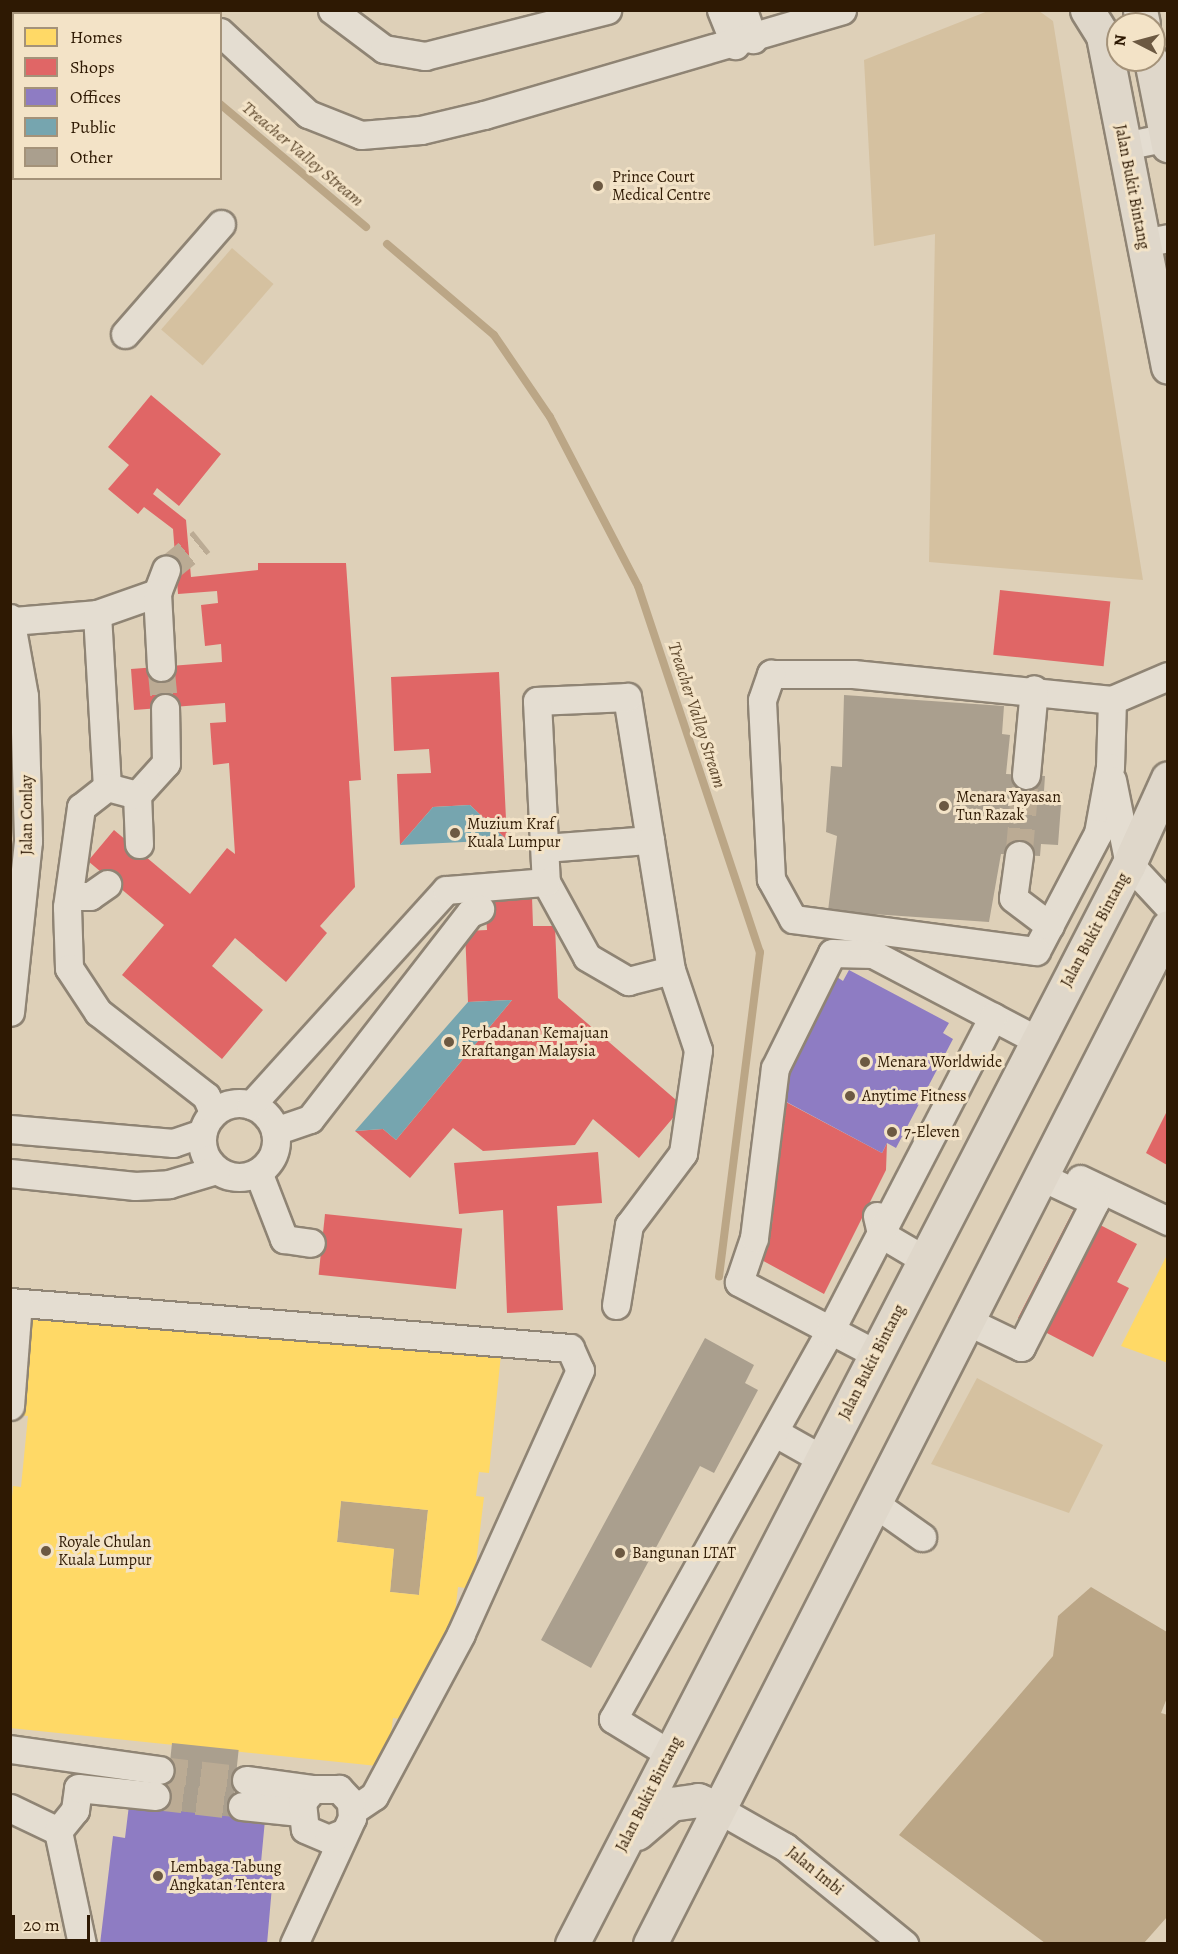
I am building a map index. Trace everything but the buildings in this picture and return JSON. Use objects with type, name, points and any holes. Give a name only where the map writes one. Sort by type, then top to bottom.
[{"type":"main road","name":"Jalan Bukit Bintang","points":[[1097,19],[1124,146],[1155,240],[1167,367]]},
{"type":"main road","points":[[1153,72],[1167,140]]},
{"type":"main road","name":"Jalan Bukit Bintang","points":[[572,1944],[1129,864],[1167,778]]},
{"type":"main road","points":[[650,1944],[1167,927]]},
{"type":"main road","points":[[624,1845],[671,1804],[698,1800],[718,1809]]},
{"type":"street","points":[[332,10],[384,50],[425,56],[607,10]]},
{"type":"street","points":[[721,10],[744,42]]},
{"type":"street","points":[[742,10],[744,42]]},
{"type":"street","points":[[222,34],[308,114],[361,135],[422,130],[484,115],[744,42],[842,10]]},
{"type":"street","points":[[1124,146],[1167,140]]},
{"type":"street","points":[[124,334],[221,224]]},
{"type":"street","points":[[11,619],[97,614],[162,581],[161,667]]},
{"type":"street","points":[[97,614],[107,788]]},
{"type":"street","name":"Jalan Conlay","points":[[10,1012],[24,904],[18,731],[11,619]]},
{"type":"street","points":[[1112,700],[1110,767],[1098,833],[1036,951],[970,938],[793,919],[771,879],[762,700],[771,674],[1034,689],[1112,700],[1167,676]]},
{"type":"street","points":[[1026,775],[1034,689]]},
{"type":"street","points":[[616,1305],[629,1225],[683,1153],[698,1050],[671,970],[627,697],[537,701],[546,882],[587,957],[628,981],[671,970]]},
{"type":"street","points":[[138,844],[137,795],[166,763],[165,708]]},
{"type":"street","points":[[1110,767],[1129,864],[1167,906]]},
{"type":"street","points":[[137,795],[107,788],[81,807],[69,902],[69,968],[98,1012],[206,1096],[207,1122],[204,1154],[216,1170]]},
{"type":"street","points":[[545,848],[650,840]]},
{"type":"street","points":[[1019,855],[1013,898],[1050,926]]},
{"type":"street","points":[[251,1105],[446,890],[546,882]]},
{"type":"street","points":[[24,904],[69,902],[90,896],[107,884]]},
{"type":"street","points":[[275,1131],[310,1119],[440,956],[470,913],[480,909]]},
{"type":"street","points":[[414,925],[440,956]]},
{"type":"street","points":[[876,1354],[740,1282],[754,1238],[775,1068],[832,953],[873,954],[1037,1040]]},
{"type":"street","points":[[670,1754],[614,1719],[774,1432],[824,1328],[985,1013]]},
{"type":"street","points":[[10,1129],[172,1143],[231,1104],[251,1105],[266,1114],[275,1131],[275,1146],[258,1172],[244,1177],[216,1170],[135,1186],[10,1173]]},
{"type":"street","points":[[49,1176],[53,1134]]},
{"type":"street","points":[[1044,1169],[1167,1221]]},
{"type":"street","points":[[967,1321],[1021,1347],[1095,1202],[1044,1169]]},
{"type":"street","points":[[258,1172],[284,1239],[311,1243]]},
{"type":"street","points":[[878,1221],[925,1260]]},
{"type":"street","points":[[10,1407],[14,1303],[570,1348],[580,1371],[461,1634],[374,1796],[348,1821],[319,1838],[305,1829],[300,1812],[313,1789]]},
{"type":"street","points":[[774,1432],[822,1459]]},
{"type":"street","points":[[874,1503],[922,1537]]},
{"type":"street","points":[[10,1749],[160,1770]]},
{"type":"street","points":[[82,1944],[58,1832],[75,1810],[78,1788],[156,1796]]},
{"type":"street","points":[[294,1944],[341,1850],[348,1821],[339,1789],[244,1793],[300,1812]]},
{"type":"street","points":[[10,1808],[58,1832]]},
{"type":"street","name":"Jalan Imbi","points":[[718,1809],[785,1847],[904,1944]]},
{"type":"shaded area","points":[[988,11],[1039,11],[1053,21],[1143,580],[929,562],[935,234],[874,246],[864,60]]},
{"type":"shaded area","points":[[232,248],[274,284],[203,366],[161,330]]},
{"type":"shaded area","points":[[977,1378],[1103,1445],[1069,1513],[931,1464]]},
{"type":"shaded area","points":[[341,1501],[428,1510],[419,1595],[390,1592],[394,1549],[337,1542]]},
{"type":"shaded area","points":[[1091,1587],[1167,1632],[1167,1698],[1161,1713],[1168,1715],[1167,1917],[1144,1943],[1045,1943],[899,1835],[1053,1656],[1058,1616]]},
{"type":"waterway","name":"Treacher Valley Stream","points":[[222,106],[366,227]]},
{"type":"waterway","name":"Treacher Valley Stream","points":[[387,244],[494,335],[550,417],[638,586],[760,952],[719,1276]]},
{"type":"tunnel","points":[[166,570],[202,541]]},
{"type":"tunnel","points":[[161,667],[165,708]]},
{"type":"tunnel","points":[[1019,855],[1026,775]]},
{"type":"tunnel","points":[[160,1770],[246,1780]]},
{"type":"tunnel","points":[[156,1796],[242,1806]]},
{"type":"place","name":"Prince Court Medical Centre","points":[[598,186]]},
{"type":"place","name":"Menara Yayasan Tun Razak","points":[[944,806]]},
{"type":"place","name":"Muzium Kraf Kuala Lumpur","points":[[455,833]]},
{"type":"place","name":"Perbadanan Kemajuan Kraftangan Malaysia","points":[[449,1042]]},
{"type":"place","name":"Menara Worldwide","points":[[865,1062]]},
{"type":"place","name":"Anytime Fitness","points":[[850,1096]]},
{"type":"place","name":"7-Eleven","points":[[892,1132]]},
{"type":"place","name":"Royale Chulan Kuala Lumpur","points":[[46,1551]]},
{"type":"place","name":"Bangunan LTAT","points":[[620,1553]]},
{"type":"place","name":"Lembaga Tabung Angkatan Tentera","points":[[158,1876]]}]
